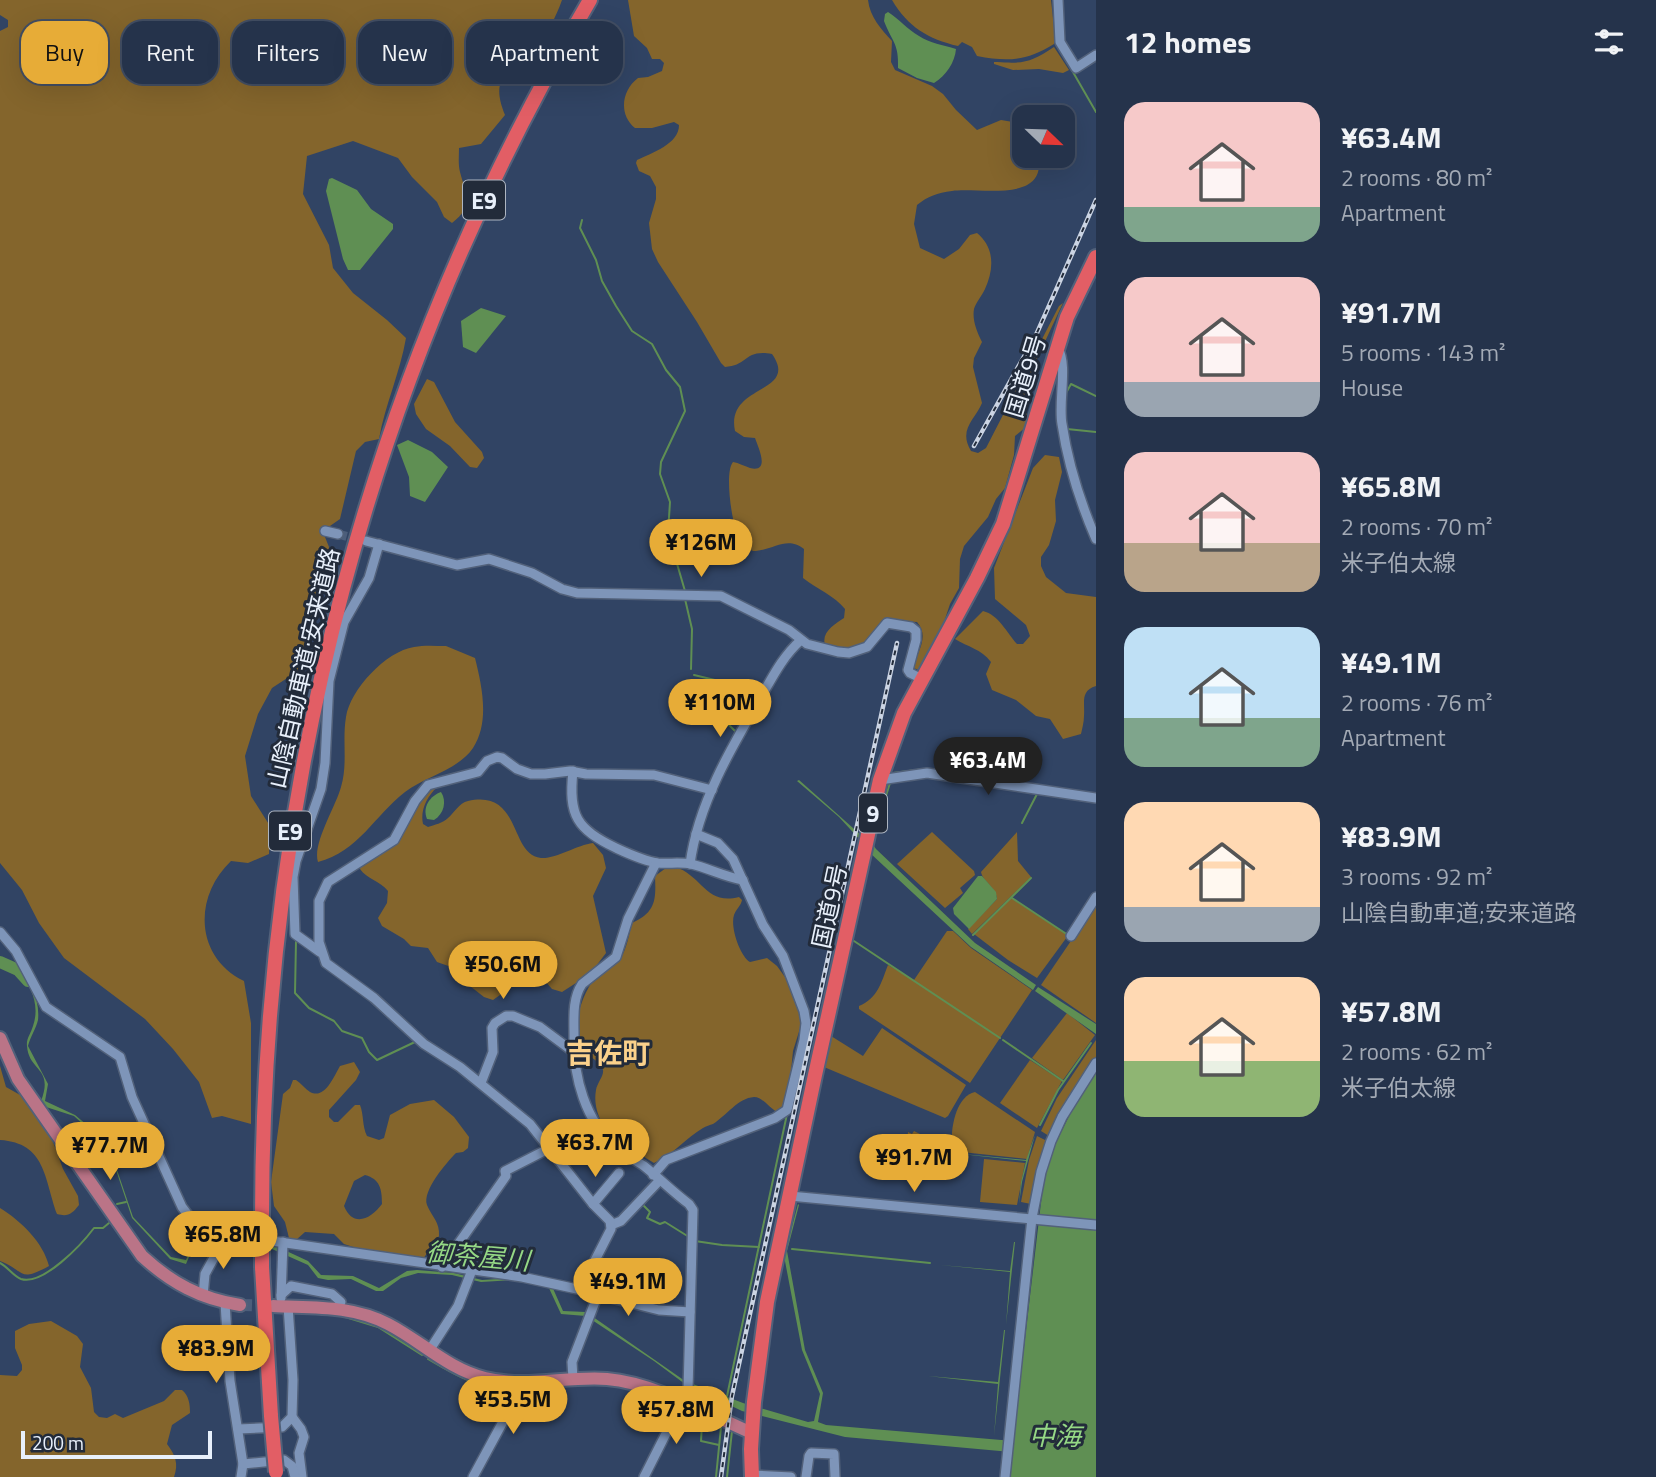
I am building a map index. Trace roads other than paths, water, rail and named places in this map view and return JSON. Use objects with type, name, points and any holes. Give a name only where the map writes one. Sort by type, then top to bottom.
[{"type":"highway","name":"山陰自動車道;安来道路","points":[[277,1475],[262,1267],[263,1121],[278,920],[310,722],[336,612],[383,453],[437,308],[485,198],[540,89],[590,0]]},
{"type":"highway","name":"国道9号","points":[[752,1476],[753,1409],[767,1302],[880,780],[904,713],[1003,524],[1067,317],[1096,257]]},
{"type":"main road","points":[[0,1038],[18,1079],[142,1256],[180,1286],[225,1303],[240,1305]]},
{"type":"main road","points":[[281,1304],[336,1305],[379,1320],[458,1368],[503,1382],[605,1379],[685,1396],[752,1433]]},
{"type":"street","points":[[1058,0],[1060,42],[1076,68],[1096,55]]},
{"type":"street","points":[[1057,346],[1062,360],[1060,412],[1069,463],[1081,505],[1096,539]]},
{"type":"street","points":[[325,531],[338,534]]},
{"type":"street","points":[[366,541],[457,565],[489,559],[577,593],[721,596],[789,631],[801,640],[823,649],[849,653],[871,643],[884,624],[911,628],[916,631],[917,637],[908,670],[922,680]]},
{"type":"street","points":[[379,544],[369,578],[344,622],[329,681],[321,789],[293,877],[295,934],[317,947],[331,968],[365,991],[425,1044],[481,1083],[530,1124],[611,1225],[610,1233],[588,1273],[595,1302],[572,1362],[573,1380]]},
{"type":"street","points":[[690,864],[696,834],[712,790],[738,736],[784,658],[801,640]]},
{"type":"street","points":[[323,957],[319,943],[319,901],[328,881],[394,840],[415,801],[428,785],[473,774],[487,761],[499,757],[517,769],[531,774],[573,772],[659,775],[712,790]]},
{"type":"street","points":[[573,772],[573,810],[580,824],[604,843],[656,863],[690,864],[743,880]]},
{"type":"street","points":[[880,780],[928,773],[1096,798]]},
{"type":"street","points":[[611,1225],[621,1221],[656,1178],[666,1160],[775,1118],[787,1110],[804,1040],[805,1017],[783,956],[763,925],[737,866],[724,847],[696,834]]},
{"type":"street","points":[[645,1477],[685,1396],[689,1378],[693,1210],[689,1204],[616,1148],[591,1118],[578,1082],[575,1003],[582,984],[616,957],[628,919],[656,863]]},
{"type":"street","points":[[1071,936],[1096,897]]},
{"type":"street","points":[[0,932],[16,951],[46,1007],[120,1057],[132,1097],[185,1214],[195,1224],[226,1237],[283,1249],[442,1267],[471,1276],[577,1289],[589,1283]]},
{"type":"street","points":[[481,1083],[493,1052],[492,1028],[506,1016],[513,1016],[544,1029],[575,1053]]},
{"type":"street","points":[[1005,1477],[1041,1172],[1051,1141],[1070,1102],[1096,1063]]},
{"type":"street","points":[[442,1267],[506,1176],[505,1171],[550,1148]]},
{"type":"street","points":[[593,1204],[620,1173]]},
{"type":"street","points":[[790,1196],[1096,1225]]},
{"type":"street","points":[[203,1296],[205,1273],[226,1237]]},
{"type":"street","points":[[283,1249],[281,1304],[293,1380],[292,1417],[304,1437],[299,1454],[302,1477]]},
{"type":"street","points":[[429,1351],[458,1306],[471,1276]]},
{"type":"street","points":[[281,1304],[290,1286],[328,1293],[336,1305]]},
{"type":"street","points":[[595,1294],[659,1310],[690,1312]]},
{"type":"street","points":[[225,1303],[230,1381],[243,1464],[241,1477]]},
{"type":"street","points":[[474,1477],[524,1383]]},
{"type":"street","points":[[239,1429],[282,1427],[292,1417]]},
{"type":"street","points":[[806,1477],[811,1453],[834,1454],[835,1477]]},
{"type":"street","points":[[243,1464],[284,1460],[292,1466],[295,1477]]},
{"type":"street","points":[[752,1476],[791,1477]]},
{"type":"water","points":[[888,12],[923,38],[956,49],[952,64],[934,83],[898,68],[896,48],[884,21]]},
{"type":"water","points":[[329,179],[357,190],[371,209],[393,224],[393,229],[360,270],[348,270],[343,259],[326,191]]},
{"type":"water","points":[[481,308],[506,316],[476,353],[463,347],[461,321]]},
{"type":"water","points":[[408,440],[432,452],[448,467],[425,502],[410,496],[409,477],[397,445]]},
{"type":"water","points":[[797,781],[862,836],[861,841],[839,817]]},
{"type":"water","points":[[441,792],[444,799],[442,811],[434,820],[427,819],[428,802]]},
{"type":"water","points":[[872,843],[975,943],[1036,985],[1033,990],[971,947],[870,853]]},
{"type":"water","points":[[978,876],[982,876],[996,892],[997,899],[969,929],[954,914],[953,908]]},
{"type":"water","name":"中海","points":[[18,968],[31,985],[38,1005],[38,1020],[28,1046],[48,1084],[45,1101],[75,1115],[99,1135],[114,1161],[133,1217],[171,1257],[186,1260],[193,1244],[204,1232],[267,1242],[308,1261],[321,1275],[353,1276],[379,1288],[407,1271],[417,1270],[454,1273],[482,1280],[514,1278],[551,1284],[563,1311],[586,1312],[685,1381],[743,1403],[808,1422],[814,1421],[820,1394],[802,1350],[784,1256],[798,1204],[787,1251],[805,1350],[823,1393],[818,1422],[826,1425],[1013,1441],[1042,1194],[1049,1157],[1096,1069],[1096,1477],[1009,1477],[1011,1452],[845,1437],[742,1411],[685,1384],[586,1316],[561,1314],[548,1286],[515,1280],[481,1282],[452,1275],[418,1273],[401,1278],[383,1291],[376,1291],[351,1279],[318,1278],[308,1265],[272,1249],[205,1235],[192,1250],[186,1264],[170,1259],[132,1218],[116,1170],[100,1140],[74,1116],[46,1107],[41,1101],[45,1082],[32,1061],[27,1046],[35,1018],[35,1003],[27,983],[17,971]]},
{"type":"water","points":[[1038,987],[1096,1024],[1096,1034],[1035,991]]},
{"type":"water","points":[[1035,1135],[1019,1204],[1021,1182],[1026,1161],[952,1153],[1026,1160]]},
{"type":"water","points":[[1014,1242],[1006,1325],[1010,1272],[940,1265],[1010,1271]]},
{"type":"water","points":[[1004,1330],[994,1436],[998,1384],[928,1376],[998,1382]]},
{"type":"waterway","points":[[1062,53],[1096,112]]},
{"type":"waterway","points":[[582,220],[580,228],[596,260],[602,281],[616,306],[632,331],[652,344],[666,370],[680,387],[685,411],[661,462],[660,474],[670,502],[668,533],[685,591]]},
{"type":"waterway","points":[[1066,393],[1071,384],[1096,396]]},
{"type":"waterway","points":[[1067,429],[1096,432]]},
{"type":"waterway","points":[[685,599],[692,629],[691,669]]},
{"type":"waterway","points":[[694,675],[719,681],[731,699],[726,722],[736,732]]},
{"type":"waterway","points":[[943,771],[950,772],[953,741],[963,739],[1022,760]]},
{"type":"waterway","points":[[893,773],[924,769]]},
{"type":"waterway","points":[[878,821],[890,783]]},
{"type":"waterway","points":[[1022,823],[1037,794]]},
{"type":"waterway","points":[[973,935],[1031,878]]},
{"type":"waterway","points":[[1012,898],[1068,935]]},
{"type":"waterway","points":[[296,941],[295,993],[309,1008],[334,1021],[342,1031],[362,1038],[369,1052],[377,1060],[417,1041]]},
{"type":"waterway","points":[[854,941],[1000,1038]]},
{"type":"waterway","name":"御茶屋川","points":[[0,962],[18,970],[28,981]]},
{"type":"waterway","points":[[1003,1040],[1063,1081]]},
{"type":"waterway","points":[[1040,1125],[1058,1090],[1091,1043]]},
{"type":"waterway","points":[[727,1396],[787,1114]]},
{"type":"waterway","points":[[117,1204],[126,1202]]},
{"type":"waterway","points":[[641,1203],[650,1212],[647,1218],[660,1224],[665,1222],[689,1237]]},
{"type":"waterway","points":[[0,1263],[21,1279],[40,1276],[61,1262],[94,1228],[103,1228],[109,1223]]},
{"type":"waterway","points":[[695,1241],[759,1247]]},
{"type":"waterway","points":[[792,1249],[930,1263]]},
{"type":"waterway","points":[[299,1313],[315,1314]]},
{"type":"waterway","points":[[342,1316],[378,1327],[422,1355]]},
{"type":"waterway","points":[[428,1359],[469,1381],[513,1395]]},
{"type":"waterway","points":[[521,1398],[537,1390],[569,1385]]},
{"type":"waterway","points":[[629,1389],[654,1403],[654,1425],[661,1427],[666,1423]]},
{"type":"waterway","points":[[693,1422],[702,1424],[701,1441],[719,1445]]},
{"type":"waterway","points":[[716,1477],[721,1427]]},
{"type":"waterway","points":[[727,1477],[732,1431]]},
{"type":"tunnel","points":[[338,534],[361,540]]},
{"type":"tunnel","points":[[240,1305],[273,1306]]},
{"type":"railway","points":[[974,446],[1036,335],[1096,200]]},
{"type":"railway","points":[[721,1477],[732,1396],[897,643]]},
{"type":"district","name":"吉佐町","points":[[608,1052]]}]
